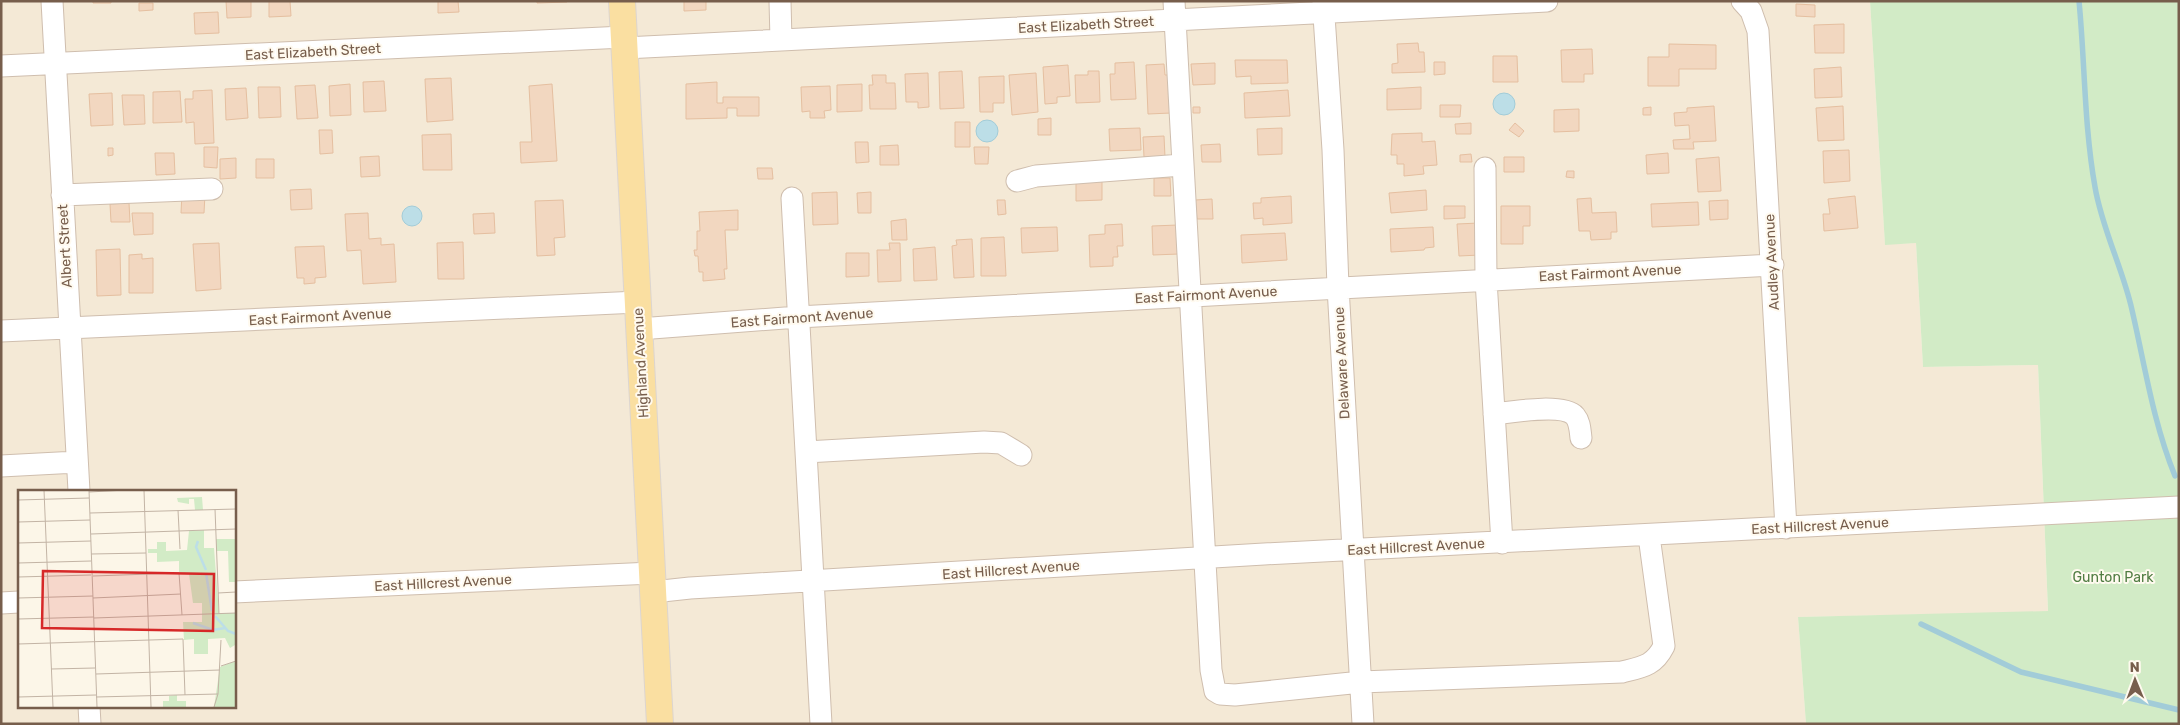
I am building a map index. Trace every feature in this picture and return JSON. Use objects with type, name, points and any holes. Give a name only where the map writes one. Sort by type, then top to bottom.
[{"type":"main road","name":"Highland Avenue","points":[[622,1],[660,724]]},
{"type":"street","name":"Albert Street","points":[[52,1],[79,490]]},
{"type":"street","points":[[780,1],[781,40]]},
{"type":"street","name":"East Elizabeth Street","points":[[1,66],[624,43],[781,40],[1174,10],[1547,1]]},
{"type":"street","name":"Audley Avenue","points":[[1742,1],[1751,11],[1758,30],[1773,265],[1786,528]]},
{"type":"street","name":"Delaware Avenue","points":[[1323,7],[1333,150],[1338,287],[1363,724]]},
{"type":"street","points":[[1174,10],[1211,670],[1215,691],[1220,694],[1235,695],[1361,682],[1622,672],[1648,665],[1659,658],[1664,646],[1649,536]]},
{"type":"street","points":[[1017,180],[1036,176],[1182,165]]},
{"type":"street","points":[[1485,168],[1486,280],[1502,543]]},
{"type":"street","points":[[62,195],[212,189]]},
{"type":"street","points":[[792,198],[821,724]]},
{"type":"street","name":"East Fairmont Avenue","points":[[639,329],[798,317],[1773,265]]},
{"type":"street","name":"East Fairmont Avenue","points":[[1,331],[638,302]]},
{"type":"street","points":[[1494,414],[1545,409],[1568,411],[1574,415],[1580,424],[1581,438]]},
{"type":"street","points":[[806,452],[984,442],[1000,443],[1021,455]]},
{"type":"street","points":[[1,466],[77,462]]},
{"type":"street","name":"East Hillcrest Avenue","points":[[235,592],[653,582],[690,588],[1205,558],[2179,507]]},
{"type":"street","points":[[1,603],[18,602]]},
{"type":"street","points":[[89,708],[90,724]]},
{"type":"shaded area","points":[[1,1],[1870,1],[1885,244],[1916,243],[1923,367],[2038,365],[2048,612],[1798,617],[1806,724],[1,724]]},
{"type":"green space","name":"Gunton Park","points":[[1870,1],[2179,1],[2179,724],[1806,724],[1798,617],[2048,611],[2038,365],[1923,367],[1916,243],[1885,245]]},
{"type":"water","points":[[1504,93],[1512,96],[1515,104],[1512,112],[1504,115],[1496,112],[1493,104],[1496,96]]},
{"type":"water","points":[[987,120],[995,123],[998,131],[995,139],[987,142],[979,139],[976,131],[979,123]]},
{"type":"water","points":[[408,206],[416,206],[422,212],[422,220],[416,226],[408,226],[402,220],[402,212]]},
{"type":"building","points":[[93,1],[111,1],[111,3],[93,3]]},
{"type":"building","points":[[226,1],[251,1],[251,17],[227,18]]},
{"type":"building","points":[[269,1],[290,1],[291,16],[269,17]]},
{"type":"building","points":[[438,1],[458,1],[459,12],[438,13]]},
{"type":"building","points":[[537,1],[567,1],[567,2],[537,3]]},
{"type":"building","points":[[684,1],[706,1],[706,10],[684,11]]},
{"type":"building","points":[[139,3],[153,3],[153,10],[139,11]]},
{"type":"building","points":[[1796,4],[1815,5],[1815,17],[1796,16]]},
{"type":"building","points":[[218,12],[219,33],[195,34],[194,13]]},
{"type":"building","points":[[1844,24],[1844,53],[1815,53],[1814,25]]},
{"type":"building","points":[[1418,43],[1419,52],[1424,52],[1425,72],[1392,73],[1392,64],[1398,63],[1397,44]]},
{"type":"building","points":[[1669,44],[1716,45],[1716,69],[1679,69],[1679,86],[1648,86],[1648,57],[1669,57]]},
{"type":"building","points":[[1592,49],[1593,74],[1584,74],[1584,82],[1562,82],[1561,50]]},
{"type":"building","points":[[1493,56],[1517,56],[1518,82],[1493,82]]},
{"type":"building","points":[[1235,60],[1287,60],[1288,83],[1251,84],[1251,76],[1236,77]]},
{"type":"building","points":[[1134,62],[1136,99],[1111,100],[1110,74],[1115,74],[1115,63]]},
{"type":"building","points":[[1434,62],[1445,62],[1445,74],[1434,75]]},
{"type":"building","points":[[1215,63],[1215,84],[1193,85],[1191,64]]},
{"type":"building","points":[[1164,64],[1165,75],[1170,75],[1171,113],[1148,114],[1146,65]]},
{"type":"building","points":[[1068,65],[1070,96],[1057,97],[1057,103],[1045,104],[1043,67]]},
{"type":"building","points":[[1841,67],[1842,97],[1815,98],[1814,69]]},
{"type":"building","points":[[962,71],[964,108],[940,109],[939,72]]},
{"type":"building","points":[[1088,71],[1099,71],[1100,102],[1076,103],[1075,75],[1088,75]]},
{"type":"building","points":[[928,73],[929,107],[918,108],[918,102],[906,102],[905,74]]},
{"type":"building","points":[[1036,73],[1038,112],[1012,115],[1009,75]]},
{"type":"building","points":[[872,75],[886,75],[886,83],[895,83],[896,109],[870,109],[869,85],[873,85]]},
{"type":"building","points":[[1004,76],[1004,103],[993,103],[993,112],[980,112],[979,77]]},
{"type":"building","points":[[451,78],[453,120],[427,122],[425,79]]},
{"type":"building","points":[[384,81],[386,111],[364,112],[363,82]]},
{"type":"building","points":[[717,82],[717,103],[723,103],[723,97],[759,97],[759,116],[737,116],[737,108],[727,108],[727,118],[686,119],[686,84]]},
{"type":"building","points":[[350,84],[351,115],[330,116],[329,86]]},
{"type":"building","points":[[552,84],[557,161],[521,163],[520,142],[532,142],[529,86]]},
{"type":"building","points":[[862,84],[862,111],[837,112],[837,85]]},
{"type":"building","points":[[315,85],[318,118],[297,119],[295,86]]},
{"type":"building","points":[[830,86],[831,110],[824,111],[825,118],[810,118],[810,111],[802,112],[801,87]]},
{"type":"building","points":[[258,87],[280,87],[281,117],[259,118]]},
{"type":"building","points":[[1421,87],[1421,109],[1387,110],[1387,89]]},
{"type":"building","points":[[246,88],[248,118],[226,120],[225,89]]},
{"type":"building","points":[[212,90],[214,143],[195,144],[194,122],[186,123],[185,99],[193,99],[193,91]]},
{"type":"building","points":[[1288,90],[1290,116],[1245,118],[1244,93]]},
{"type":"building","points":[[180,91],[182,122],[153,123],[153,92]]},
{"type":"building","points":[[112,93],[113,125],[91,126],[89,94]]},
{"type":"building","points":[[122,95],[144,95],[145,124],[124,125]]},
{"type":"building","points":[[1440,105],[1461,105],[1460,117],[1440,117]]},
{"type":"building","points":[[1714,106],[1716,141],[1693,142],[1694,149],[1674,149],[1673,140],[1690,139],[1689,125],[1675,126],[1674,113],[1687,112],[1687,108]]},
{"type":"building","points":[[1843,106],[1844,140],[1818,141],[1816,108]]},
{"type":"building","points":[[1193,107],[1200,107],[1200,113],[1193,113]]},
{"type":"building","points":[[1651,107],[1651,115],[1643,115],[1643,108]]},
{"type":"building","points":[[1579,109],[1579,131],[1554,132],[1554,110]]},
{"type":"building","points":[[1051,118],[1051,135],[1038,135],[1038,119]]},
{"type":"building","points":[[955,122],[970,122],[970,147],[955,147]]},
{"type":"building","points":[[1471,123],[1471,134],[1456,134],[1455,124]]},
{"type":"building","points":[[1515,123],[1524,131],[1519,137],[1509,130]]},
{"type":"building","points":[[1140,128],[1141,150],[1110,151],[1109,129]]},
{"type":"building","points":[[1282,128],[1282,154],[1258,155],[1257,129]]},
{"type":"building","points":[[319,130],[332,130],[333,153],[320,154]]},
{"type":"building","points":[[1422,133],[1422,142],[1435,141],[1437,165],[1423,166],[1424,174],[1404,176],[1404,164],[1397,164],[1397,155],[1391,155],[1392,134]]},
{"type":"building","points":[[451,134],[452,170],[423,170],[422,135]]},
{"type":"building","points":[[1164,136],[1165,157],[1144,157],[1143,137]]},
{"type":"building","points":[[855,142],[868,142],[869,162],[856,163]]},
{"type":"building","points":[[1220,144],[1221,162],[1202,162],[1201,145]]},
{"type":"building","points":[[898,145],[899,165],[880,165],[880,146]]},
{"type":"building","points":[[204,147],[218,147],[217,168],[204,167]]},
{"type":"building","points":[[974,147],[989,147],[988,164],[975,164]]},
{"type":"building","points":[[108,148],[113,148],[113,155],[108,156]]},
{"type":"building","points":[[1849,150],[1850,181],[1824,183],[1823,151]]},
{"type":"building","points":[[155,153],[174,153],[175,174],[156,175]]},
{"type":"building","points":[[1668,153],[1669,173],[1647,174],[1646,155]]},
{"type":"building","points":[[1471,154],[1472,162],[1460,162],[1460,155]]},
{"type":"building","points":[[379,156],[380,176],[361,177],[360,157]]},
{"type":"building","points":[[1504,157],[1524,157],[1524,172],[1504,172]]},
{"type":"building","points":[[1719,157],[1721,191],[1698,192],[1696,159]]},
{"type":"building","points":[[236,158],[236,178],[220,179],[220,159]]},
{"type":"building","points":[[256,159],[274,159],[274,178],[256,178]]},
{"type":"building","points":[[757,168],[772,168],[773,179],[758,179]]},
{"type":"building","points":[[1567,171],[1574,171],[1574,178],[1566,177]]},
{"type":"building","points":[[1154,178],[1170,178],[1171,196],[1154,196]]},
{"type":"building","points":[[1102,181],[1102,200],[1076,201],[1076,182]]},
{"type":"building","points":[[311,189],[312,209],[291,210],[290,190]]},
{"type":"building","points":[[1426,190],[1427,210],[1391,213],[1389,193]]},
{"type":"building","points":[[837,192],[838,224],[813,225],[812,193]]},
{"type":"building","points":[[871,192],[871,213],[858,213],[857,193]]},
{"type":"building","points":[[182,193],[205,194],[204,213],[181,213]]},
{"type":"building","points":[[1291,196],[1292,223],[1263,225],[1263,218],[1254,219],[1253,203],[1261,203],[1261,198]]},
{"type":"building","points":[[1855,196],[1858,228],[1824,231],[1823,214],[1830,214],[1828,199]]},
{"type":"building","points":[[1591,198],[1592,213],[1616,212],[1617,232],[1611,232],[1611,239],[1591,240],[1590,231],[1579,231],[1577,199]]},
{"type":"building","points":[[1212,199],[1213,219],[1197,219],[1195,200]]},
{"type":"building","points":[[563,200],[565,237],[554,238],[555,255],[537,256],[535,201]]},
{"type":"building","points":[[997,200],[1005,200],[1006,214],[998,215]]},
{"type":"building","points":[[1728,200],[1728,219],[1710,220],[1709,201]]},
{"type":"building","points":[[1698,202],[1699,225],[1652,227],[1651,204]]},
{"type":"building","points":[[129,203],[130,222],[111,222],[110,204]]},
{"type":"building","points":[[1444,206],[1465,206],[1465,218],[1444,219]]},
{"type":"building","points":[[1501,206],[1530,206],[1530,226],[1523,226],[1523,244],[1501,244]]},
{"type":"building","points":[[738,210],[738,230],[725,230],[727,269],[724,269],[725,279],[703,281],[703,272],[699,272],[698,256],[695,256],[694,250],[697,250],[697,231],[700,231],[699,212]]},
{"type":"building","points":[[132,213],[153,213],[153,234],[134,235]]},
{"type":"building","points":[[368,213],[369,239],[381,238],[381,245],[394,244],[396,282],[363,284],[361,250],[347,251],[345,214]]},
{"type":"building","points":[[494,213],[495,233],[474,234],[473,214]]},
{"type":"building","points":[[906,219],[907,240],[892,240],[891,221]]},
{"type":"building","points":[[1479,223],[1480,255],[1459,256],[1457,224]]},
{"type":"building","points":[[1122,224],[1123,246],[1117,246],[1118,257],[1113,257],[1113,266],[1090,267],[1089,235],[1105,234],[1105,225]]},
{"type":"building","points":[[1178,225],[1179,254],[1153,255],[1152,226]]},
{"type":"building","points":[[1057,227],[1058,251],[1022,253],[1021,228]]},
{"type":"building","points":[[1433,227],[1434,247],[1425,248],[1424,250],[1391,252],[1390,229]]},
{"type":"building","points":[[1285,233],[1287,260],[1242,263],[1241,235]]},
{"type":"building","points":[[1004,237],[1006,276],[981,276],[981,238]]},
{"type":"building","points":[[972,239],[974,277],[954,278],[952,246],[957,245],[956,240]]},
{"type":"building","points":[[463,242],[464,279],[438,279],[437,243]]},
{"type":"building","points":[[219,243],[221,289],[196,291],[193,244]]},
{"type":"building","points":[[889,243],[900,243],[901,281],[878,282],[877,250],[890,250]]},
{"type":"building","points":[[324,246],[326,277],[315,278],[315,283],[304,284],[304,278],[297,278],[295,247]]},
{"type":"building","points":[[935,247],[937,280],[914,281],[913,249]]},
{"type":"building","points":[[120,249],[121,295],[97,296],[96,250]]},
{"type":"building","points":[[846,253],[869,253],[869,276],[846,277]]},
{"type":"building","points":[[142,254],[142,259],[153,258],[153,293],[129,293],[129,255]]},
{"type":"waterway","points":[[2079,1],[2091,164],[2098,203],[2128,295],[2155,415],[2175,476]]},
{"type":"waterway","points":[[1921,624],[2021,672],[2179,710]]}]
